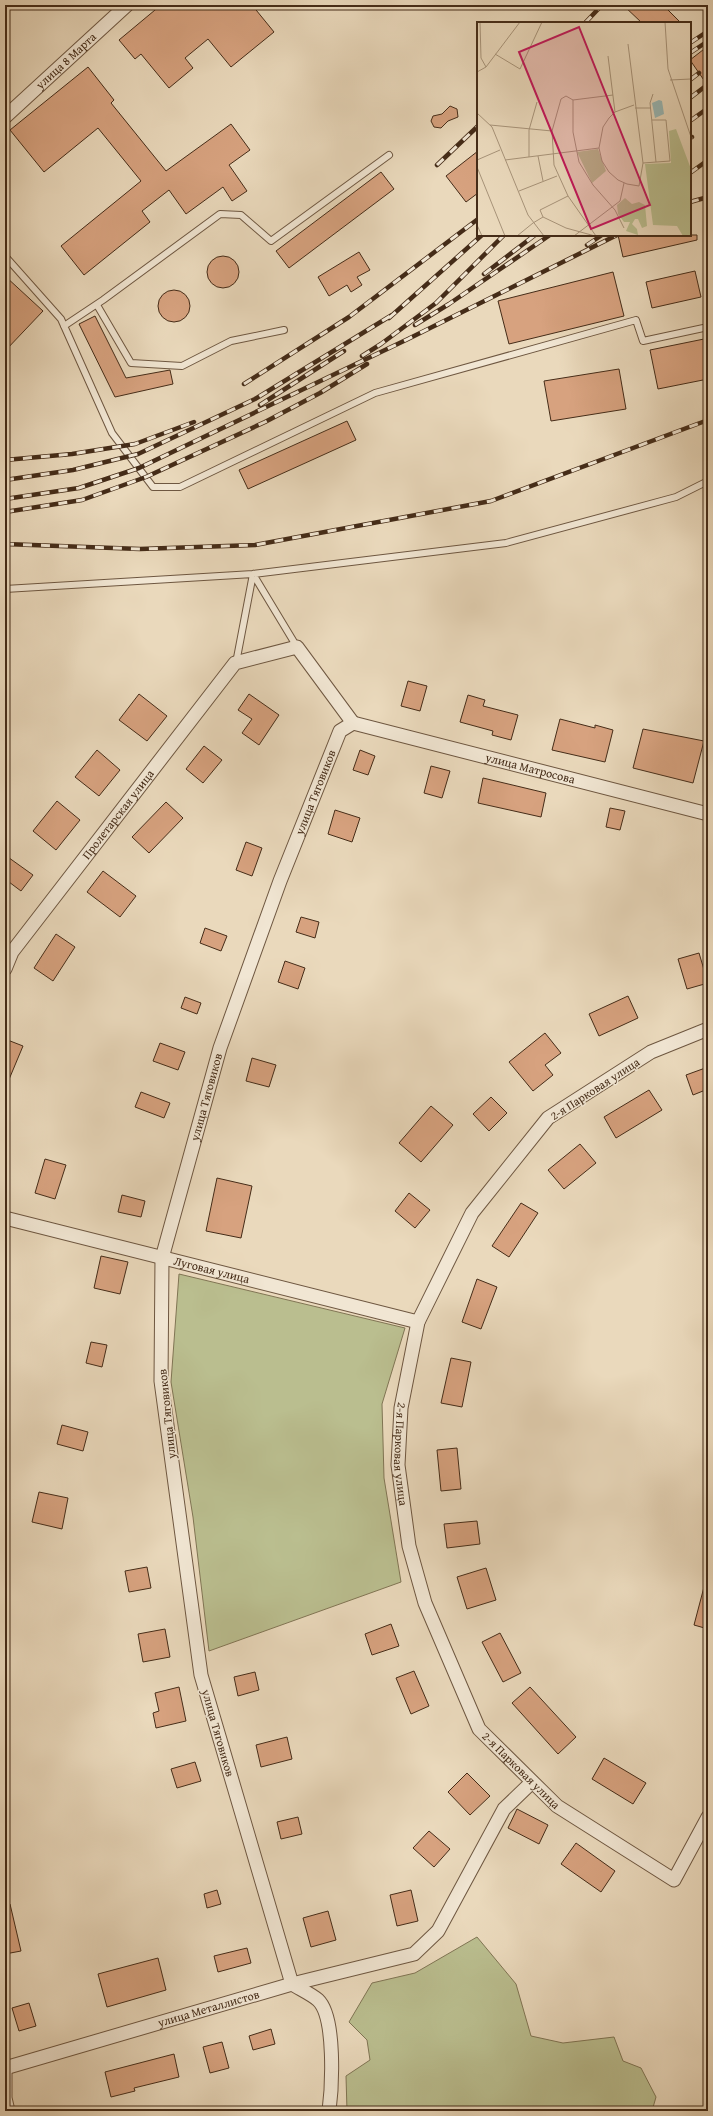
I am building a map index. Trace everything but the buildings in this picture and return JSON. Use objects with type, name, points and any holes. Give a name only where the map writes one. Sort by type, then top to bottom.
[{"type":"street","name":"улица 8 Марта","points":[[5,117],[127,5]]},
{"type":"street","points":[[235,663],[297,647],[353,723]]},
{"type":"street","name":"Пролетарская улица","points":[[5,969],[8,950],[235,663]]},
{"type":"street","name":"улица Матросова","points":[[353,723],[708,814]]},
{"type":"street","name":"улица Тяговиков","points":[[292,1984],[201,1675],[161,1381],[162,1258],[220,1048],[270,910],[340,731],[353,723]]},
{"type":"street","name":"2-я Парковая улица","points":[[708,1030],[651,1052],[548,1118],[472,1213],[418,1322],[401,1408],[398,1465],[409,1546],[424,1603],[479,1728],[557,1806],[674,1880],[708,1817]]},
{"type":"street","name":"Луговая улица","points":[[5,1218],[418,1322]]},
{"type":"street","name":"улица Металлистов","points":[[5,2068],[292,1984],[414,1954],[438,1931],[504,1809],[532,1782]]},
{"type":"street","points":[[292,1984],[319,2001],[326,2017],[332,2064],[329,2111]]},
{"type":"street","points":[[5,2068],[5,2098],[8,2111]]},
{"type":"lane","points":[[64,326],[97,305],[220,214],[241,215],[272,241],[389,155]]},
{"type":"lane","points":[[5,256],[61,319],[112,433],[153,487],[180,487],[375,393],[636,320],[643,341],[708,327]]},
{"type":"lane","points":[[97,305],[131,363],[182,366],[231,341],[284,330]]},
{"type":"lane","points":[[5,589],[253,574],[506,543],[676,497],[708,481]]},
{"type":"lane","points":[[253,574],[297,647]]},
{"type":"lane","points":[[235,663],[253,574]]},
{"type":"green space","points":[[179,1274],[405,1328],[382,1404],[384,1478],[401,1582],[209,1651],[193,1517],[171,1382]]},
{"type":"green space","points":[[477,1937],[516,1984],[531,2036],[563,2043],[614,2037],[623,2061],[641,2068],[656,2097],[652,2111],[347,2111],[346,2076],[370,2060],[367,2040],[349,2022],[372,1983],[415,1973]]},
{"type":"railway","points":[[586,22],[602,5]]},
{"type":"railway","points":[[691,42],[708,31]]},
{"type":"railway","points":[[691,52],[708,41]]},
{"type":"railway","points":[[691,79],[699,73]]},
{"type":"railway","points":[[691,97],[707,85]]},
{"type":"railway","points":[[691,120],[708,108]]},
{"type":"railway","points":[[437,165],[477,127]]},
{"type":"railway","points":[[691,172],[708,160]]},
{"type":"railway","points":[[691,202],[708,197]]},
{"type":"railway","points":[[244,384],[349,317],[477,220]]},
{"type":"railway","points":[[389,318],[481,236]]},
{"type":"railway","points":[[362,356],[381,344],[436,303],[503,236]]},
{"type":"railway","points":[[484,274],[534,236]]},
{"type":"railway","points":[[415,325],[449,304],[549,236]]},
{"type":"railway","points":[[587,245],[600,236]]},
{"type":"railway","points":[[5,499],[79,488],[139,468],[408,339],[615,236]]},
{"type":"railway","points":[[5,480],[73,470],[138,454],[255,399],[392,315]]},
{"type":"railway","points":[[260,405],[344,351]]},
{"type":"railway","points":[[5,512],[82,500],[146,477],[265,422],[320,393],[367,364]]},
{"type":"railway","points":[[5,544],[140,549],[255,545],[491,501],[708,420]]},
{"type":"railway","points":[[5,460],[72,454],[135,444],[194,422]]}]
